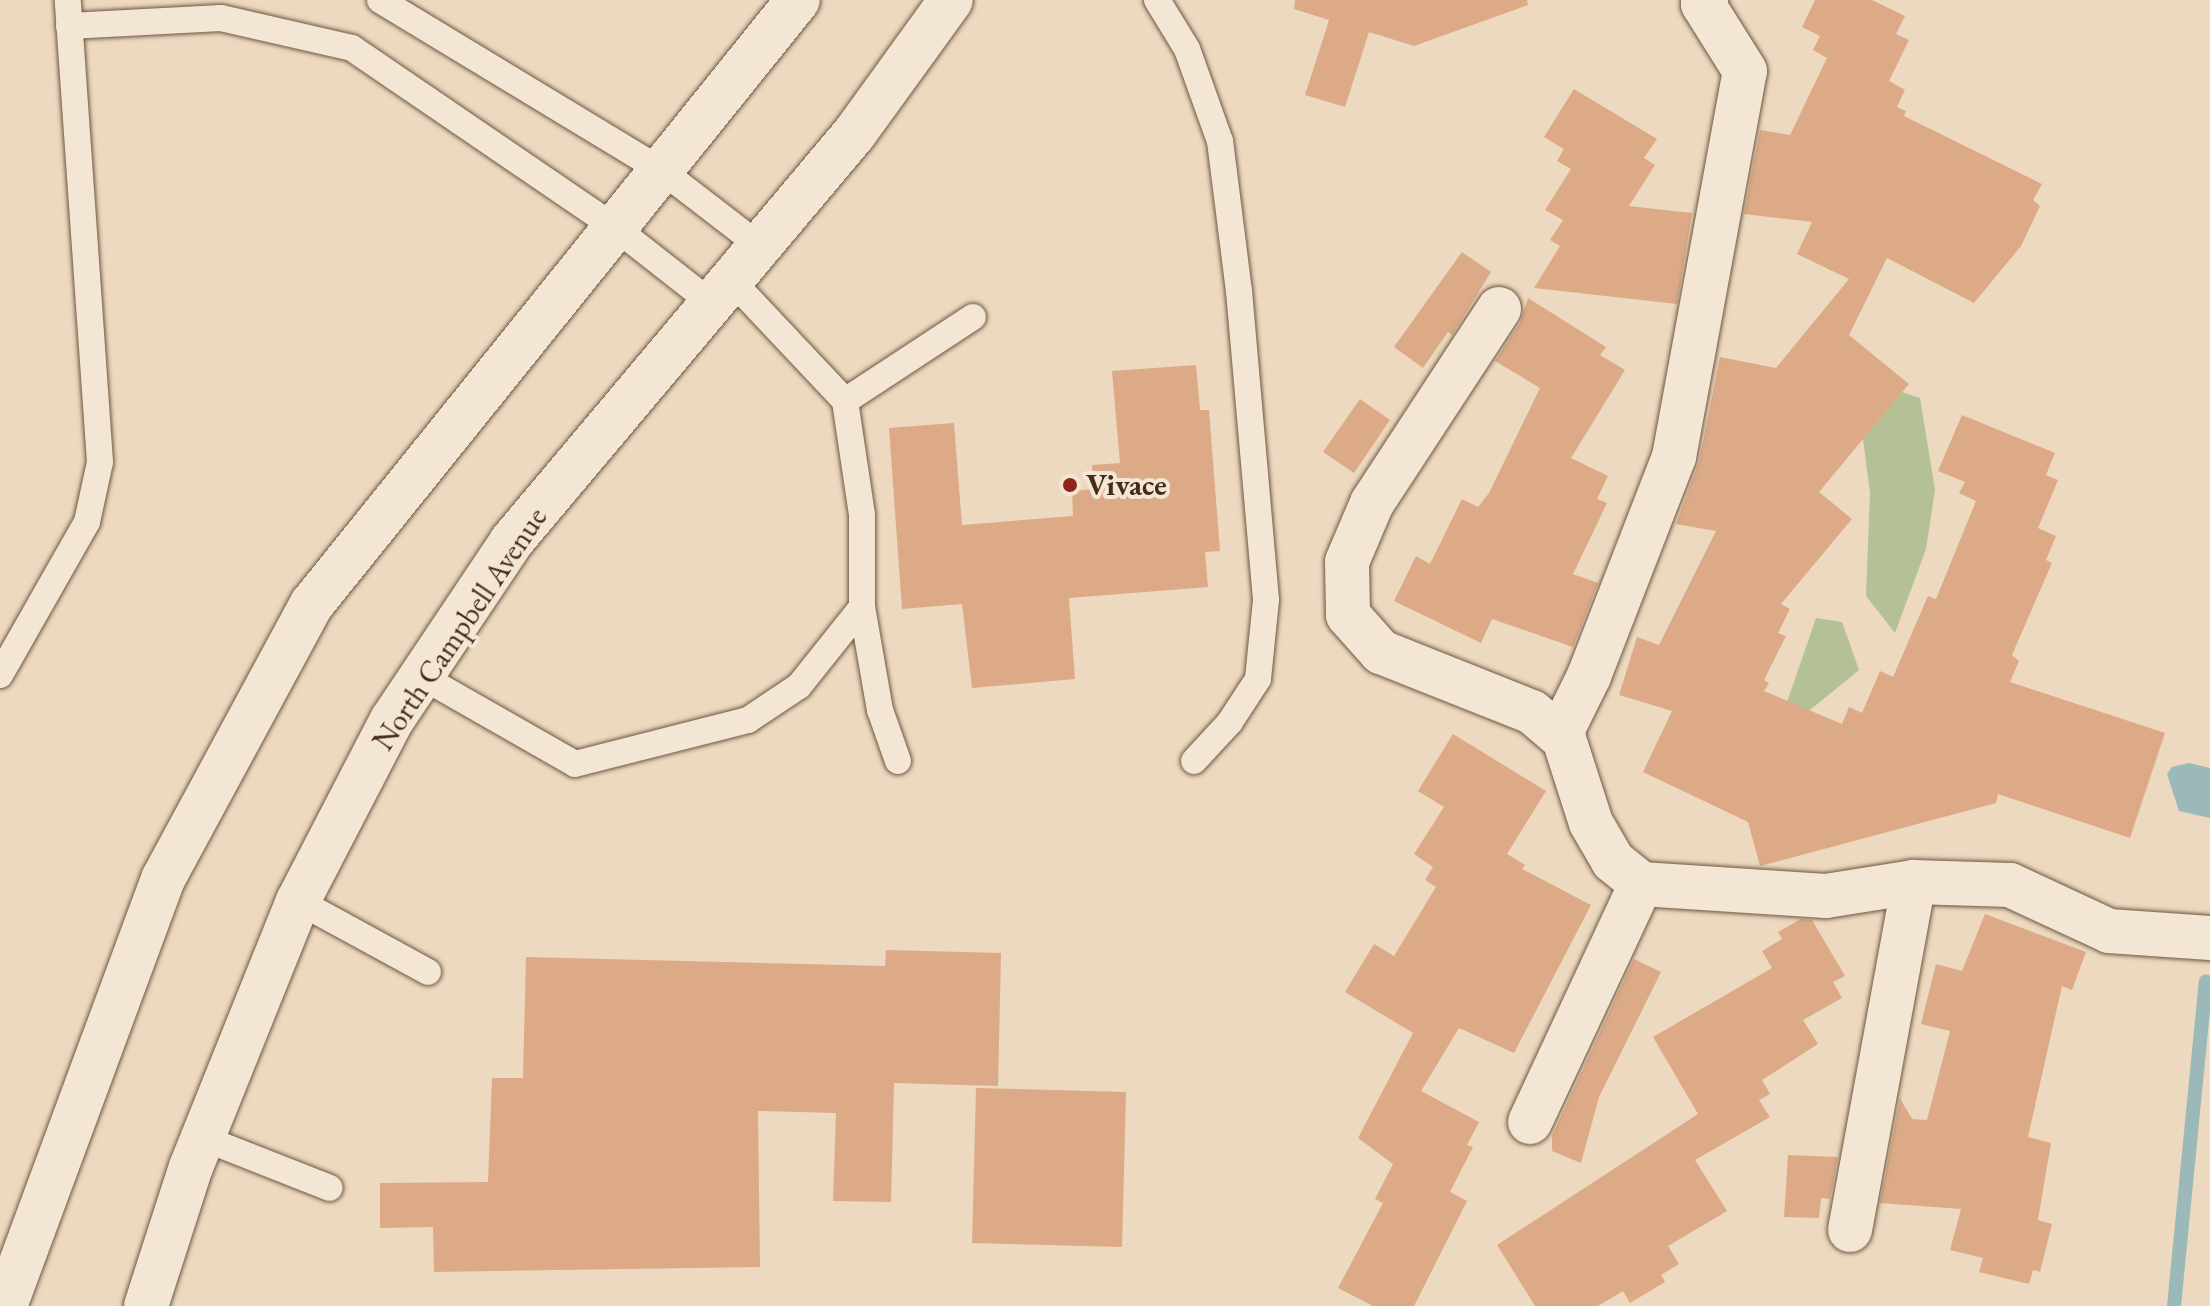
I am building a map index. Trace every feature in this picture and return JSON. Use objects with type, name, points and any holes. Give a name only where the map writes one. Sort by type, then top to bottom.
[{"type":"street","points":[[5,1306],[163,879],[312,604],[617,229],[798,0]]},
{"type":"street","name":"North Campbell Avenue","points":[[146,1306],[203,1138],[298,901],[392,720],[511,542],[723,294],[854,134],[951,0]]},
{"type":"street","points":[[1560,735],[1589,676],[1674,457],[1745,71],[1703,4],[1706,0]]},
{"type":"street","points":[[1499,309],[1372,503],[1347,562],[1348,615],[1381,652],[1532,712],[1560,735],[1591,823],[1613,861],[1641,884],[1826,896],[1914,882],[2010,885],[2109,931],[2210,938]]},
{"type":"street","points":[[1850,1230],[1914,882]]},
{"type":"street","points":[[1530,1122],[1641,884]]},
{"type":"lane","points":[[380,0],[661,170],[761,247]]},
{"type":"lane","points":[[1157,0],[1187,49],[1220,141],[1266,600],[1258,679],[1230,722],[1194,761]]},
{"type":"lane","points":[[0,675],[87,522],[100,462],[68,13],[221,18],[352,48],[617,229],[723,294],[845,401],[862,515],[862,607],[880,710],[898,761]]},
{"type":"lane","points":[[845,401],[973,317]]},
{"type":"lane","points":[[421,676],[575,764],[748,720],[799,686],[862,607]]},
{"type":"lane","points":[[298,901],[428,972]]},
{"type":"lane","points":[[203,1138],[330,1188]]},
{"type":"green space","points":[[1902,392],[1920,398],[1935,490],[1926,549],[1895,633],[1866,596],[1870,493],[1863,439]]},
{"type":"green space","points":[[1816,618],[1842,622],[1859,670],[1788,728],[1784,711]]},
{"type":"water","points":[[2189,763],[2210,768],[2210,818],[2179,811],[2167,774],[2172,767]]},
{"type":"building","points":[[1295,0],[1527,0],[1528,5],[1414,46],[1369,32],[1345,107],[1305,95],[1329,20],[1294,9]]},
{"type":"building","points":[[1815,0],[1872,0],[1905,16],[1896,34],[1909,40],[1889,81],[1905,90],[1897,107],[1906,111],[1904,116],[2042,184],[2033,200],[2040,206],[2021,246],[1974,303],[1887,258],[1849,335],[1909,384],[1819,492],[1852,519],[1781,604],[1790,609],[1778,633],[1786,636],[1764,680],[1769,683],[1764,691],[1842,724],[1849,707],[1862,713],[1880,671],[1893,677],[1928,596],[1936,599],[1976,501],[1959,493],[1965,482],[1938,471],[1962,415],[2055,453],[2046,475],[2058,480],[2038,528],[2056,536],[2046,560],[2052,563],[2012,655],[2019,661],[2010,682],[2165,733],[2130,838],[1998,794],[1996,803],[1760,866],[1748,822],[1643,772],[1672,711],[1619,695],[1637,637],[1659,645],[1716,531],[1676,524],[1699,462],[1720,357],[1776,368],[1849,279],[1797,254],[1812,222],[1744,214],[1760,130],[1790,135],[1827,58],[1813,50],[1820,36],[1802,27]]},
{"type":"building","points":[[1574,89],[1657,139],[1644,158],[1655,165],[1629,206],[1692,213],[1677,304],[1534,288],[1560,246],[1550,240],[1563,220],[1545,210],[1571,169],[1557,161],[1564,149],[1544,137]]},
{"type":"building","points":[[1462,252],[1491,272],[1452,335],[1448,332],[1423,368],[1394,347]]},
{"type":"building","points":[[1528,298],[1606,347],[1600,355],[1625,370],[1571,458],[1608,476],[1597,499],[1607,503],[1573,574],[1598,583],[1573,647],[1492,619],[1481,643],[1394,601],[1416,556],[1430,564],[1462,499],[1478,507],[1489,493],[1540,388],[1495,361],[1520,323]]},
{"type":"building","points":[[1196,365],[1200,410],[1209,410],[1220,551],[1205,552],[1208,587],[1069,598],[1075,679],[972,688],[962,604],[902,609],[889,428],[954,423],[962,525],[1073,516],[1072,491],[1093,489],[1092,465],[1120,463],[1112,371]]},
{"type":"building","points":[[1360,399],[1390,420],[1354,473],[1323,452]]},
{"type":"building","points":[[1453,734],[1546,791],[1507,854],[1525,865],[1522,869],[1591,905],[1514,1053],[1459,1028],[1421,1091],[1479,1122],[1467,1145],[1473,1147],[1450,1192],[1467,1201],[1414,1306],[1373,1306],[1338,1288],[1383,1203],[1375,1199],[1393,1164],[1358,1138],[1413,1033],[1345,992],[1374,944],[1394,956],[1436,887],[1425,880],[1433,867],[1414,854],[1444,807],[1418,791]]},
{"type":"building","points":[[1985,914],[2086,952],[2072,990],[2062,986],[2028,1137],[2051,1143],[2038,1220],[2052,1224],[2040,1272],[2033,1270],[2029,1284],[1979,1272],[1983,1258],[1950,1250],[1961,1209],[1880,1203],[1900,1098],[1912,1119],[1927,1120],[1950,1031],[1921,1024],[1936,964],[1962,971]]},
{"type":"building","points":[[1801,919],[1812,920],[1845,976],[1833,982],[1842,998],[1803,1020],[1818,1044],[1762,1080],[1770,1094],[1759,1100],[1770,1117],[1695,1160],[1727,1211],[1668,1246],[1679,1264],[1661,1275],[1665,1282],[1630,1303],[1623,1291],[1598,1306],[1535,1306],[1497,1245],[1698,1114],[1653,1037],[1772,968],[1762,951],[1782,939],[1778,932]]},
{"type":"building","points":[[886,950],[1001,953],[998,1086],[894,1083],[891,1202],[833,1201],[836,1113],[758,1111],[760,1267],[434,1272],[433,1227],[380,1228],[380,1183],[488,1182],[492,1078],[523,1078],[526,957],[885,966]]},
{"type":"building","points":[[1634,959],[1661,972],[1599,1097],[1581,1163],[1552,1151],[1552,1136]]},
{"type":"building","points":[[976,1088],[1126,1092],[1122,1247],[972,1243]]},
{"type":"building","points":[[1788,1155],[1838,1157],[1830,1199],[1821,1198],[1819,1218],[1784,1217]]},
{"type":"waterway","points":[[2174,1306],[2206,982]]},
{"type":"place","name":"Vivace","points":[[1070,485]]}]
